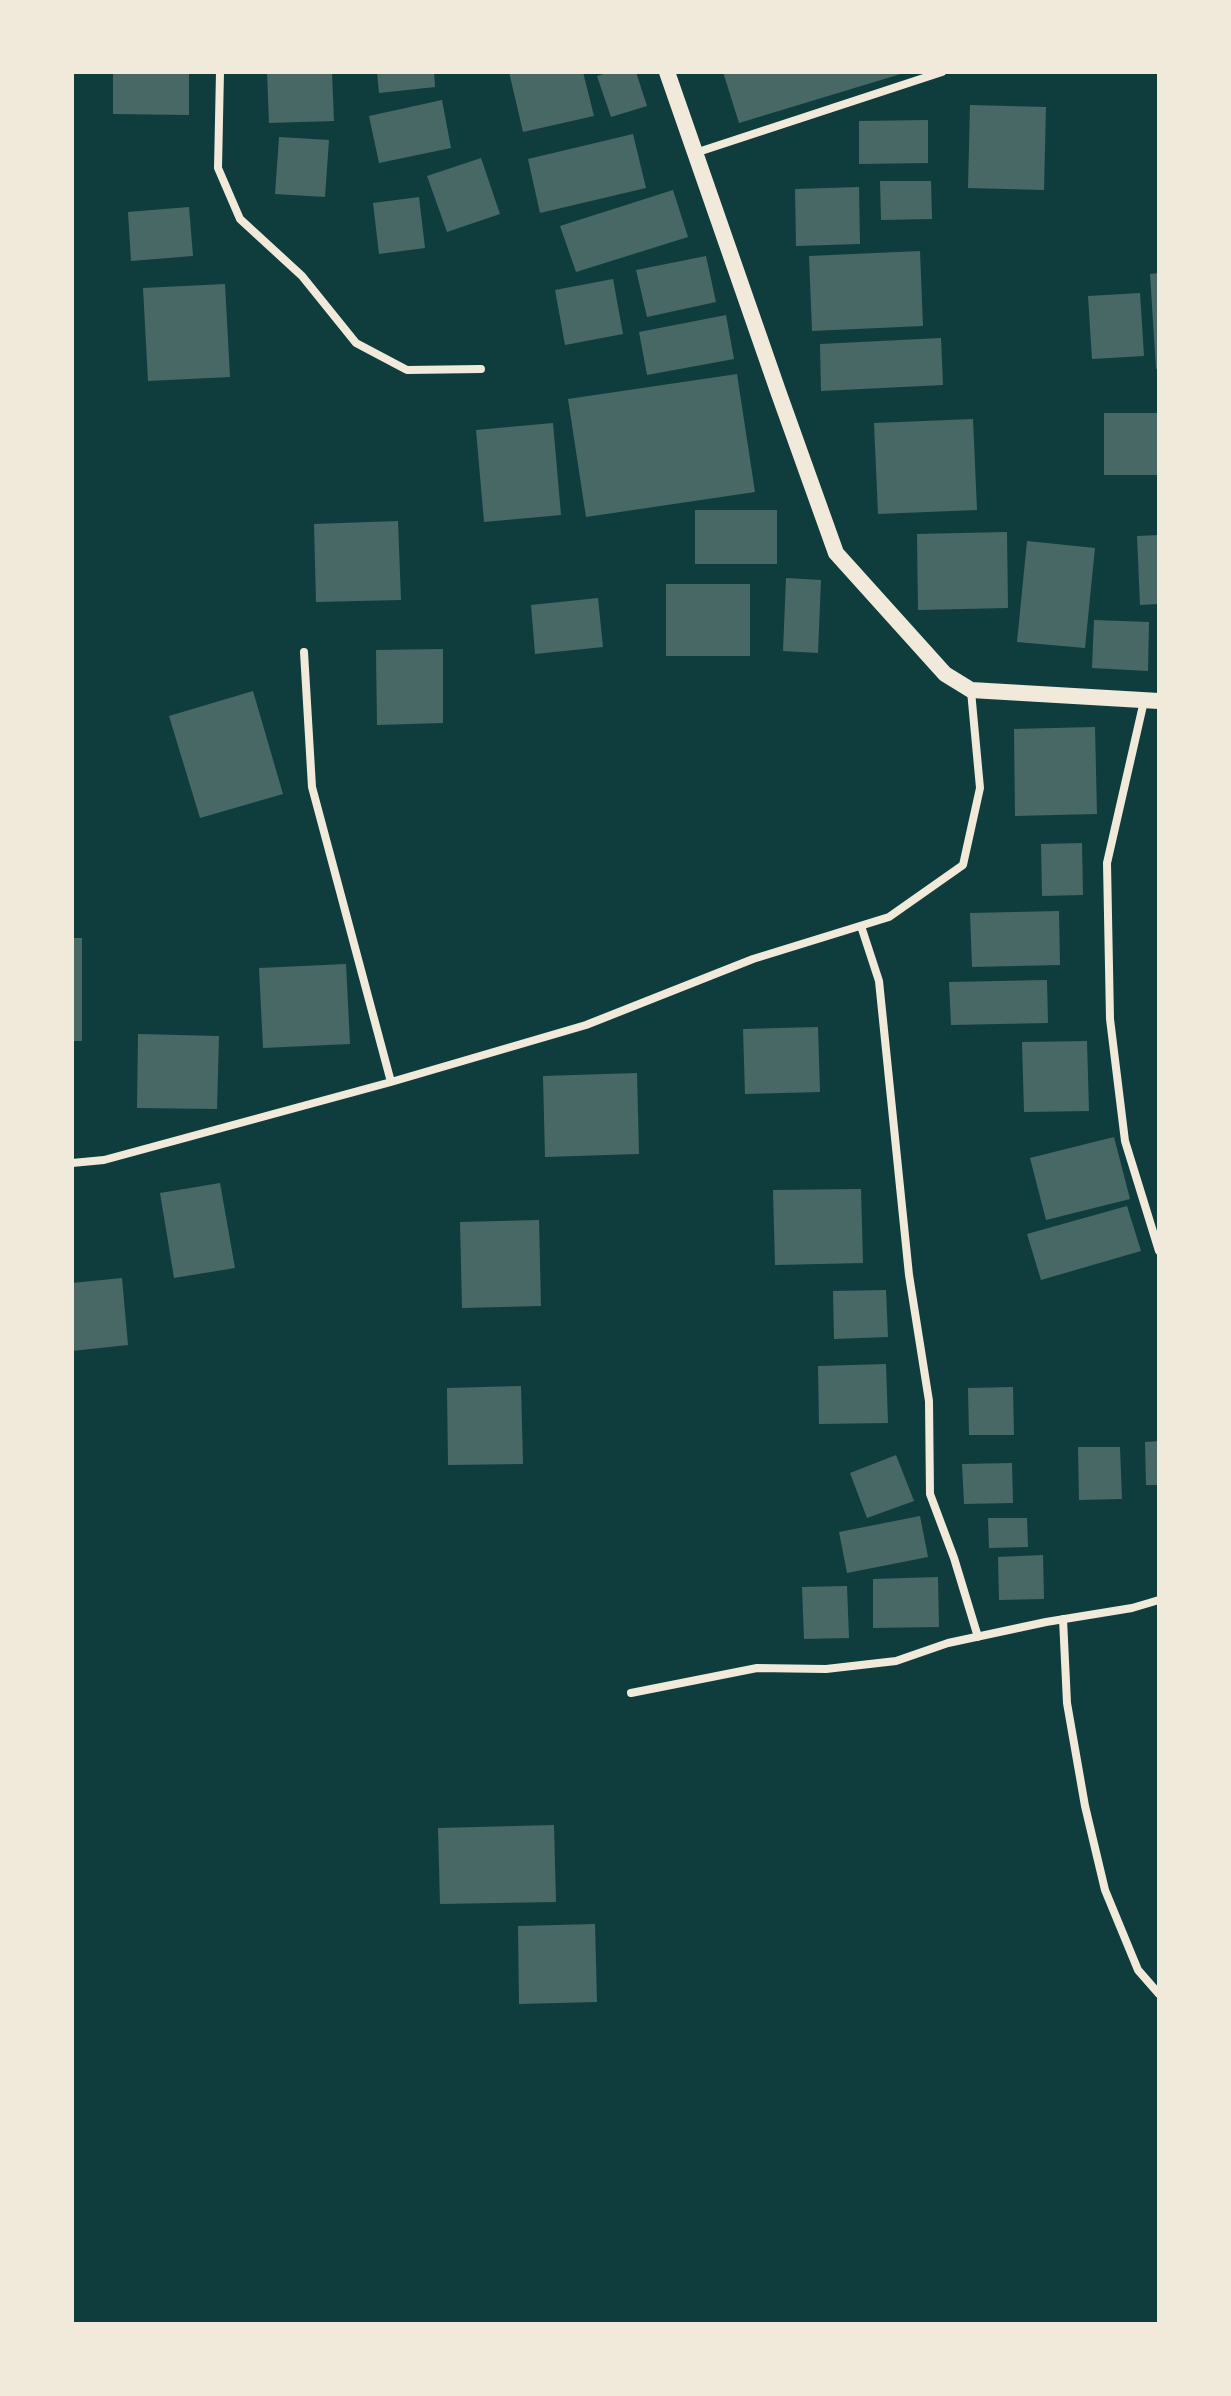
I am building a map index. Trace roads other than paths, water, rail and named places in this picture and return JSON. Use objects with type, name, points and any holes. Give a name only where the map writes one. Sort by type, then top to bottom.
[{"type":"main road","points":[[667,72],[836,553],[945,674],[971,690],[1152,701]]},
{"type":"street","points":[[220,72],[218,168],[240,219],[302,276],[356,343],[407,370],[481,369]]},
{"type":"street","points":[[695,153],[942,72]]},
{"type":"street","points":[[304,652],[312,787],[391,1082]]},
{"type":"street","points":[[72,1163],[104,1160],[586,1025],[753,959],[889,917],[963,865],[980,788],[971,690]]},
{"type":"street","points":[[1152,701],[1107,863],[1110,1019],[1125,1141],[1159,1251]]},
{"type":"street","points":[[861,926],[879,981],[909,1275],[929,1401],[930,1494],[978,1637]]},
{"type":"street","points":[[631,1693],[757,1668],[826,1669],[896,1661],[948,1643],[1132,1608],[1159,1600]]},
{"type":"street","points":[[1063,1619],[1067,1703],[1085,1806],[1105,1890],[1138,1970],[1159,1994]]}]
